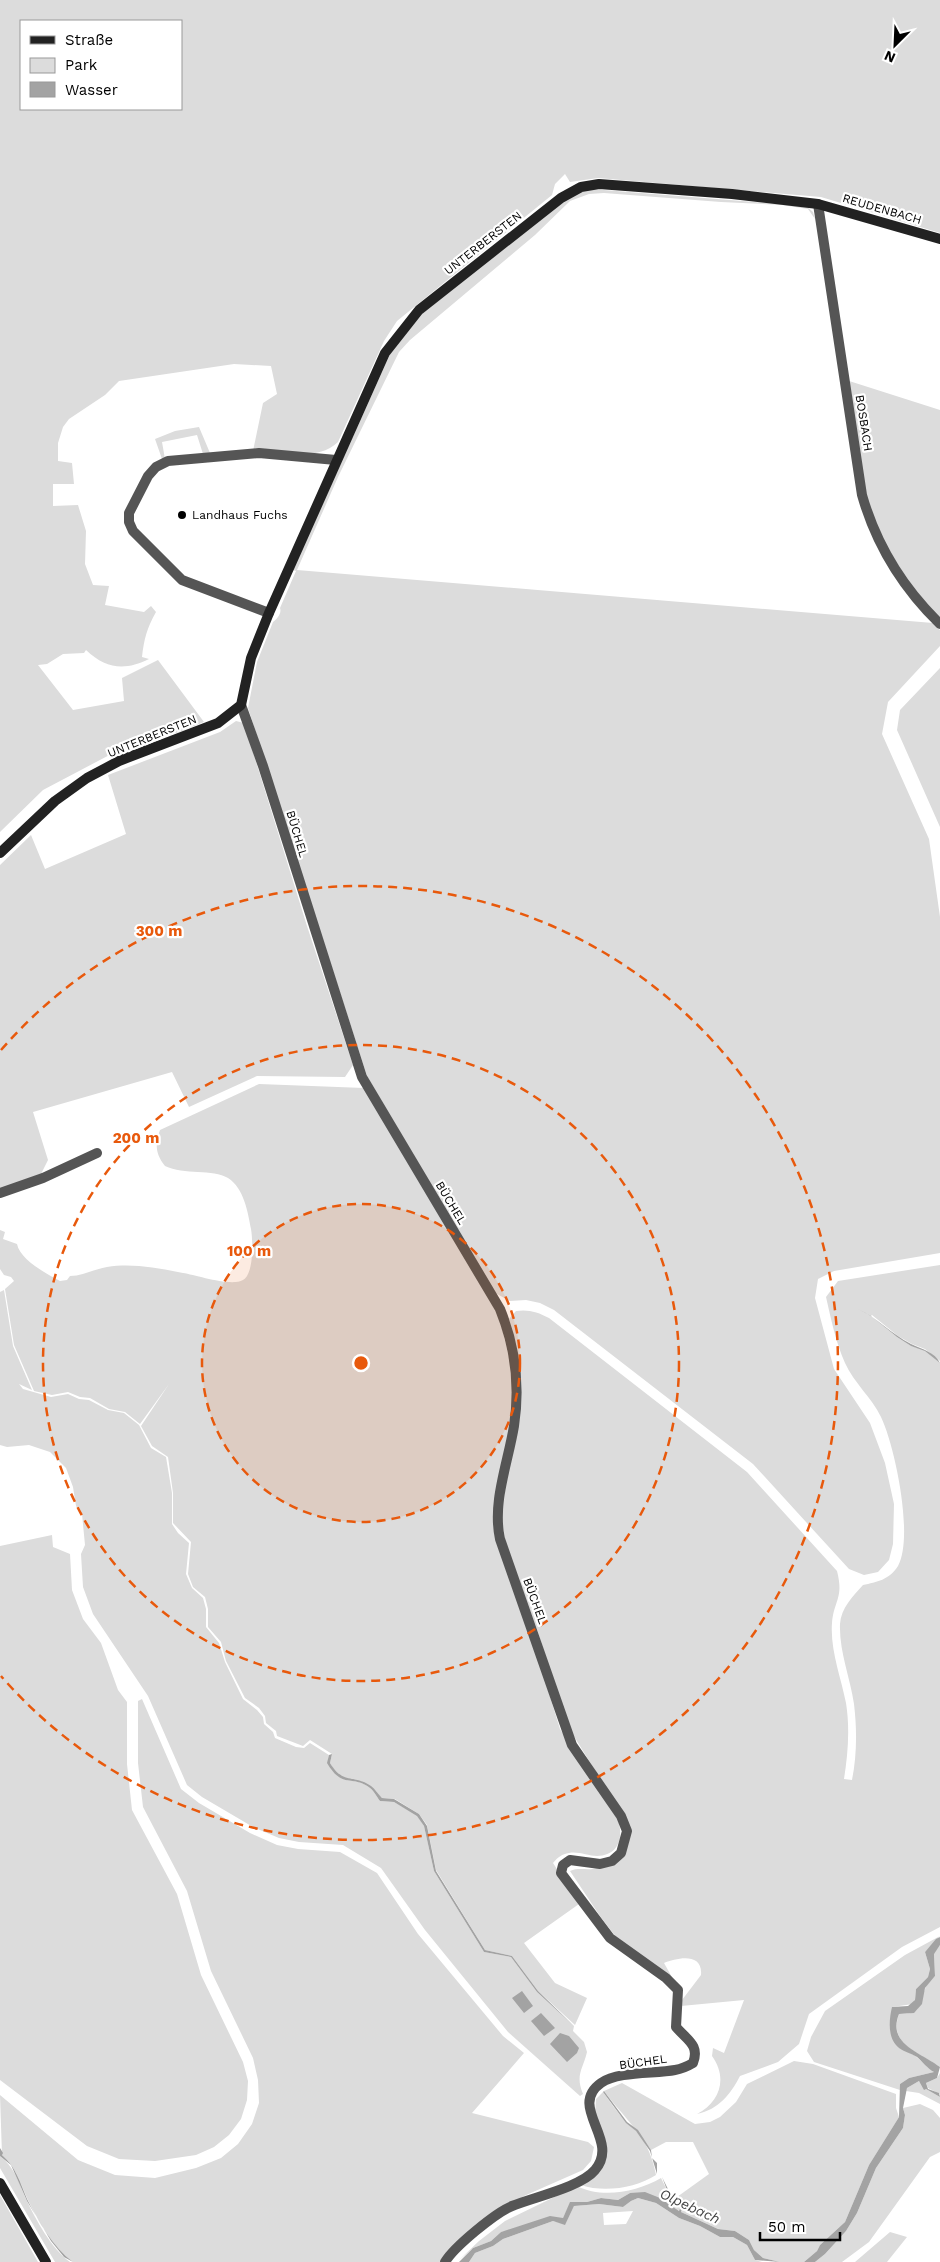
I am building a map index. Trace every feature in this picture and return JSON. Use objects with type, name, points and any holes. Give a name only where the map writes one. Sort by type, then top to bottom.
[{"type":"street","name":"UNTERBERSTEN","points":[[0,853],[54,801],[87,778],[119,761],[218,723],[240,705],[251,658],[336,460],[385,353],[419,310],[561,198],[581,187],[599,184],[732,194],[818,204]]},
{"type":"street","name":"REUDENBACH","points":[[818,204],[940,239]]},
{"type":"street","name":"BOSBACH","points":[[818,204],[862,495],[869,520],[889,558],[915,596],[940,624]]},
{"type":"street","points":[[270,613],[182,580],[133,532],[128,522],[129,513],[148,476],[156,467],[168,461],[259,453],[336,460]]},
{"type":"street","name":"BÜCHEL","points":[[240,705],[263,766],[362,1077],[500,1309],[504,1319],[515,1370],[517,1396],[514,1425],[498,1510],[497,1527],[572,1746],[621,1816],[627,1831],[621,1853],[612,1861],[600,1864],[570,1860],[563,1865],[560,1872],[610,1938],[666,1978],[678,1990],[676,2027],[695,2046],[696,2055],[693,2064],[677,2070],[630,2074],[601,2083],[591,2093],[588,2106],[600,2133],[603,2154],[596,2169],[584,2180],[510,2207],[478,2230],[445,2262]]},
{"type":"street","points":[[0,1193],[43,1178],[97,1153]]},
{"type":"street","points":[[0,2184],[46,2262]]},
{"type":"green space","points":[[0,0],[940,0],[940,233],[821,197],[598,178],[570,182],[565,174],[555,184],[552,195],[397,321],[384,341],[338,442],[330,448],[309,454],[253,451],[263,403],[277,394],[271,366],[234,364],[119,381],[105,395],[69,419],[63,427],[58,443],[58,461],[72,463],[74,484],[53,484],[53,506],[78,505],[86,531],[85,564],[93,585],[109,586],[105,605],[144,612],[151,606],[156,612],[148,629],[142,657],[149,659],[132,665],[116,666],[101,661],[86,650],[84,653],[63,654],[47,664],[38,665],[73,710],[124,701],[122,678],[158,660],[204,722],[179,732],[117,751],[43,790],[0,832]]},
{"type":"green space","points":[[591,189],[806,206],[813,212],[815,219],[808,209],[782,205],[604,193],[589,194],[570,201],[535,235],[410,340],[399,352],[338,477],[297,570],[933,623],[940,630],[940,646],[888,702],[882,734],[929,839],[940,917],[940,1253],[834,1271],[818,1279],[815,1298],[834,1369],[870,1423],[885,1463],[894,1504],[893,1544],[889,1560],[878,1572],[864,1575],[849,1569],[753,1464],[554,1310],[540,1303],[526,1300],[510,1301],[495,1293],[367,1076],[248,708],[257,662],[273,622],[280,614],[280,608],[296,571],[293,570],[391,352],[424,312],[560,203],[581,191]]},
{"type":"green space","points":[[846,380],[940,410],[940,619],[903,572],[876,524],[869,505],[859,463]]},
{"type":"green space","points":[[199,427],[210,453],[203,454],[197,435],[162,442],[165,459],[162,459],[155,439],[175,431]]},
{"type":"green space","points":[[940,668],[940,827],[897,730],[900,710]]},
{"type":"green space","points":[[236,721],[244,723],[307,926],[353,1065],[345,1077],[257,1076],[189,1107],[172,1072],[33,1112],[48,1160],[40,1176],[0,1189],[0,865],[31,835],[45,869],[126,834],[108,775],[220,732]]},
{"type":"green space","points":[[259,1084],[364,1088],[499,1316],[512,1370],[513,1396],[511,1425],[494,1516],[560,1729],[618,1820],[620,1827],[618,1845],[610,1853],[597,1856],[569,1853],[560,1856],[553,1863],[579,1904],[524,1943],[555,1983],[587,1998],[575,2025],[538,1991],[512,1956],[485,1950],[436,1870],[427,1825],[419,1814],[395,1799],[382,1798],[366,1784],[356,1780],[345,1779],[334,1770],[330,1763],[332,1754],[310,1740],[303,1746],[277,1736],[276,1731],[266,1723],[265,1716],[259,1708],[245,1698],[226,1661],[221,1642],[208,1627],[208,1609],[205,1597],[193,1587],[188,1574],[191,1542],[173,1523],[173,1493],[168,1457],[152,1446],[141,1426],[169,1384],[140,1424],[125,1412],[109,1409],[90,1398],[80,1397],[68,1392],[52,1395],[34,1391],[14,1345],[5,1289],[14,1281],[11,1277],[4,1275],[0,1269],[0,1230],[5,1232],[3,1239],[17,1244],[19,1250],[28,1261],[60,1281],[67,1280],[70,1276],[116,1266],[155,1268],[230,1282],[238,1282],[247,1277],[252,1257],[252,1234],[242,1194],[233,1182],[222,1175],[173,1169],[165,1166],[159,1157],[157,1139],[160,1130]]},
{"type":"green space","points":[[940,1265],[940,1361],[925,1349],[898,1336],[871,1316],[897,1337],[911,1346],[925,1350],[940,1363],[940,1927],[902,1947],[809,2014],[799,2044],[778,2062],[740,2076],[718,2105],[697,2114],[711,2103],[719,2089],[720,2073],[712,2056],[713,2048],[724,2053],[744,2000],[681,2006],[682,2000],[701,1975],[701,1968],[698,1963],[688,1958],[664,1963],[673,1979],[619,1941],[570,1871],[597,1868],[618,1859],[626,1849],[630,1836],[630,1827],[567,1725],[538,1632],[506,1546],[502,1517],[520,1370],[509,1319],[516,1311],[520,1310],[541,1314],[549,1318],[747,1472],[837,1571],[839,1593],[833,1615],[832,1633],[834,1653],[844,1693],[848,1722],[847,1760],[844,1779],[852,1780],[856,1752],[856,1723],[854,1704],[841,1644],[841,1618],[848,1603],[863,1585],[887,1577],[898,1566],[904,1535],[903,1514],[897,1469],[886,1431],[873,1403],[845,1363],[836,1339],[826,1297],[838,1281]]},
{"type":"green space","points":[[4,1290],[13,1346],[32,1390],[19,1384],[23,1389],[51,1397],[68,1394],[79,1399],[89,1400],[108,1410],[124,1413],[139,1425],[151,1448],[166,1457],[172,1493],[172,1524],[178,1533],[189,1543],[186,1574],[192,1588],[203,1598],[206,1609],[206,1627],[219,1643],[225,1662],[243,1699],[263,1717],[264,1724],[273,1732],[275,1738],[296,1747],[304,1748],[310,1743],[329,1755],[328,1763],[338,1776],[364,1784],[371,1789],[380,1801],[394,1802],[417,1815],[424,1826],[434,1871],[484,1952],[511,1957],[537,1992],[574,2026],[573,2031],[584,2042],[587,2052],[580,2072],[583,2094],[580,2096],[508,2032],[425,1930],[381,1868],[343,1845],[299,1842],[279,1838],[253,1827],[202,1797],[187,1785],[148,1696],[93,1614],[83,1587],[81,1554],[85,1545],[82,1514],[76,1506],[73,1487],[66,1468],[50,1452],[29,1445],[7,1447],[0,1445],[0,1292]]},
{"type":"green space","points":[[52,1535],[53,1547],[70,1554],[72,1590],[83,1619],[101,1643],[118,1690],[127,1702],[127,1764],[132,1810],[177,1894],[201,1975],[243,2062],[248,2081],[247,2100],[241,2119],[229,2135],[214,2147],[196,2155],[155,2161],[119,2159],[87,2146],[0,2080],[0,1546]]},
{"type":"green space","points":[[142,1699],[181,1789],[199,1803],[250,1833],[277,1845],[298,1849],[340,1852],[377,1873],[418,1934],[503,2036],[524,2053],[472,2113],[588,2142],[594,2147],[591,2161],[583,2170],[524,2196],[492,2217],[445,2262],[73,2262],[59,2249],[36,2216],[14,2170],[2,2155],[0,2095],[78,2160],[115,2175],[155,2178],[196,2168],[221,2158],[238,2144],[252,2124],[259,2103],[258,2080],[253,2058],[211,1971],[187,1891],[143,1807],[138,1763],[138,1701]]},
{"type":"green space","points":[[940,1936],[925,1952],[930,1969],[928,1977],[916,1989],[913,2004],[892,2007],[898,2047],[914,2055],[934,2072],[909,2078],[900,2084],[900,2090],[814,2062],[807,2051],[811,2037],[825,2011],[905,1955]]},
{"type":"green space","points":[[940,1945],[940,2067],[908,2046],[898,2033],[897,2025],[899,2014],[912,2013],[918,2008],[926,1987],[935,1976],[934,1953]]},
{"type":"green space","points":[[794,2061],[813,2064],[896,2094],[896,2108],[899,2117],[869,2165],[845,2222],[804,2262],[780,2262],[763,2258],[754,2250],[749,2240],[735,2231],[718,2229],[681,2212],[683,2206],[677,2197],[709,2174],[693,2142],[666,2142],[651,2150],[604,2091],[622,2083],[695,2124],[710,2122],[720,2117],[736,2102],[747,2084]]},
{"type":"green space","points":[[940,2073],[940,2094],[928,2088],[926,2083],[937,2078]]},
{"type":"green space","points":[[919,2081],[926,2089],[940,2097],[940,2104],[919,2093],[906,2091],[907,2088]]},
{"type":"green space","points":[[603,2092],[622,2118],[636,2131],[644,2142],[652,2158],[656,2175],[639,2183],[620,2188],[600,2189],[581,2185],[600,2167],[595,2114],[596,2099]]},
{"type":"green space","points":[[920,2104],[933,2110],[940,2118],[940,2152],[930,2157],[869,2242],[842,2262],[815,2262],[846,2231],[857,2213],[876,2168],[903,2128],[905,2115],[903,2108]]},
{"type":"green space","points":[[0,2156],[13,2170],[39,2224],[57,2249],[70,2262],[55,2262],[0,2168]]},
{"type":"green space","points":[[661,2178],[667,2190],[681,2206],[679,2211],[660,2198],[630,2193],[618,2200],[601,2198],[587,2202],[571,2202],[563,2218],[501,2232],[491,2241],[473,2248],[457,2262],[479,2241],[505,2221],[577,2186],[597,2192],[619,2192],[641,2187]]},
{"type":"green space","points":[[0,2195],[38,2262],[0,2262]]},
{"type":"green space","points":[[638,2198],[656,2203],[679,2218],[700,2226],[720,2237],[733,2237],[747,2245],[755,2260],[762,2262],[469,2262],[475,2253],[493,2246],[503,2239],[553,2221],[565,2224],[574,2206],[599,2204],[623,2207]],"holes":[[[633,2211],[626,2224],[604,2225],[603,2213]]]},
{"type":"green space","points":[[890,2232],[907,2237],[887,2262],[855,2262]]},
{"type":"water","points":[[873,1318],[904,1340],[931,1353],[940,1363],[925,1351],[911,1346],[897,1337]]},
{"type":"water","points":[[332,1754],[330,1763],[339,1774],[365,1782],[382,1798],[394,1799],[419,1814],[427,1826],[436,1871],[485,1950],[512,1956],[538,1991],[574,2026],[537,1992],[511,1957],[484,1952],[434,1871],[424,1826],[417,1816],[394,1802],[380,1801],[371,1789],[364,1784],[338,1776],[327,1763],[329,1755]]},
{"type":"water","points":[[940,1937],[940,1945],[934,1954],[935,1976],[925,1988],[922,2004],[914,2013],[899,2014],[896,2024],[901,2040],[915,2052],[940,2067],[937,2078],[926,2083],[928,2089],[939,2093],[940,2097],[926,2089],[924,2090],[919,2081],[907,2088],[903,2108],[905,2115],[903,2128],[876,2168],[857,2213],[846,2231],[825,2254],[815,2262],[804,2262],[845,2222],[869,2165],[899,2117],[900,2084],[909,2078],[934,2072],[917,2057],[895,2044],[892,2039],[890,2023],[892,2007],[908,2006],[915,2000],[916,1989],[928,1977],[930,1969],[925,1952]]},
{"type":"water","points":[[522,1991],[533,2006],[524,2013],[512,1998]]},
{"type":"water","points":[[541,2013],[555,2028],[544,2036],[531,2021]]},
{"type":"water","points":[[560,2033],[569,2036],[579,2048],[577,2053],[567,2062],[550,2044]]},
{"type":"water","points":[[604,2091],[627,2122],[638,2130],[651,2150],[652,2157],[636,2131],[626,2123]]},
{"type":"water","points":[[0,2148],[3,2153],[2,2155],[11,2165],[0,2156]]},
{"type":"water","points":[[652,2158],[657,2163],[657,2174]]},
{"type":"water","points":[[11,2165],[17,2175],[36,2217],[27,2201]]},
{"type":"water","points":[[662,2177],[668,2189],[683,2206],[681,2212],[718,2229],[735,2231],[749,2240],[754,2250],[763,2258],[780,2262],[755,2260],[747,2245],[733,2237],[720,2237],[700,2226],[679,2218],[656,2203],[638,2198],[623,2207],[599,2204],[574,2206],[565,2225],[553,2221],[503,2239],[493,2246],[475,2253],[469,2262],[459,2262],[473,2248],[491,2241],[501,2232],[550,2216],[563,2218],[570,2202],[587,2202],[601,2198],[618,2200],[630,2193],[645,2192],[660,2198],[679,2211],[681,2206],[667,2190]]},
{"type":"water","points":[[42,2226],[59,2249],[73,2262],[64,2257]]},
{"type":"place","name":"Landhaus Fuchs","points":[[182,515]]},
{"type":"water label","name":"Olpebach","points":[[690,2206]]}]
